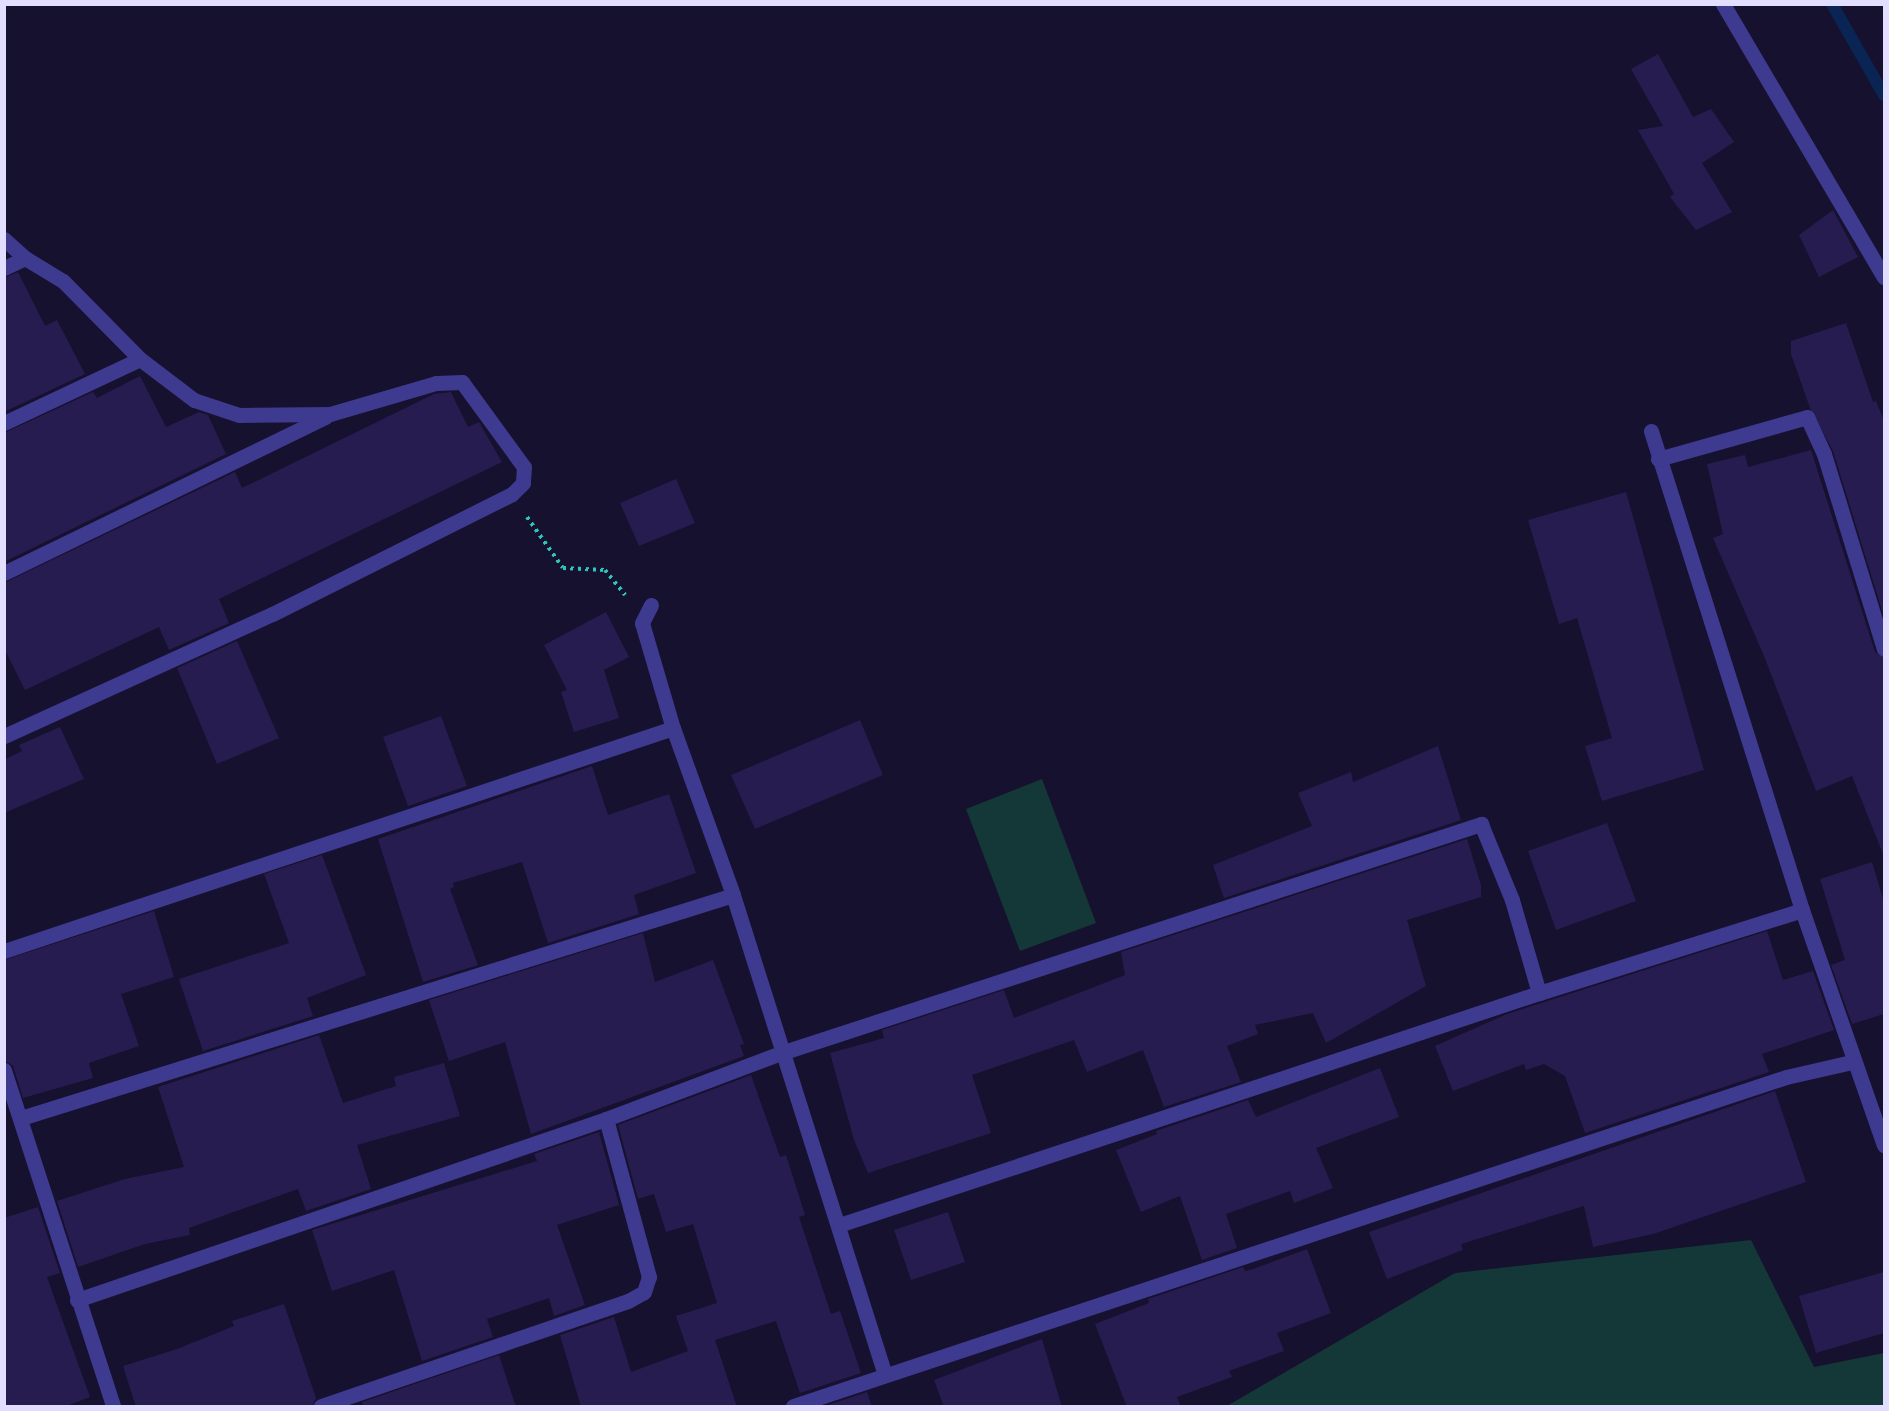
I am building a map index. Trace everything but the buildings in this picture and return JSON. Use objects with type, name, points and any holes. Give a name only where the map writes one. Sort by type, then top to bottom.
[{"type":"street","points":[[1723,4],[1884,277]]},
{"type":"street","points":[[4,239],[26,258],[63,281],[141,359],[194,400],[239,415],[330,414]]},
{"type":"street","points":[[4,268],[26,258]]},
{"type":"street","points":[[4,423],[141,359]]},
{"type":"street","points":[[4,573],[330,414],[436,383],[462,382],[524,467],[523,483],[512,494],[272,614],[4,736]]},
{"type":"street","points":[[1658,459],[1807,417],[1824,454],[1884,649]]},
{"type":"street","points":[[1651,431],[1802,910],[1852,1062],[1884,1145]]},
{"type":"street","points":[[651,605],[642,623],[673,728],[734,895],[781,1053],[839,1225],[885,1375]]},
{"type":"street","points":[[4,951],[673,728]]},
{"type":"street","points":[[77,1300],[606,1119],[781,1053],[1481,824],[1512,900],[1539,993]]},
{"type":"street","points":[[21,1118],[734,895]]},
{"type":"street","points":[[839,1225],[1539,993],[1802,910]]},
{"type":"street","points":[[793,1407],[1786,1077],[1852,1062]]},
{"type":"street","points":[[4,1070],[77,1300],[114,1407]]},
{"type":"street","points":[[321,1407],[627,1301],[644,1292],[649,1277],[606,1119]]},
{"type":"path","points":[[512,494],[563,568],[605,570],[642,623]]},
{"type":"green space","points":[[1042,779],[1096,923],[1020,951],[966,809]]},
{"type":"green space","points":[[1751,1240],[1814,1367],[1884,1353],[1884,1406],[1227,1406],[1455,1273]]},
{"type":"waterway","points":[[1832,4],[1884,95]]}]
